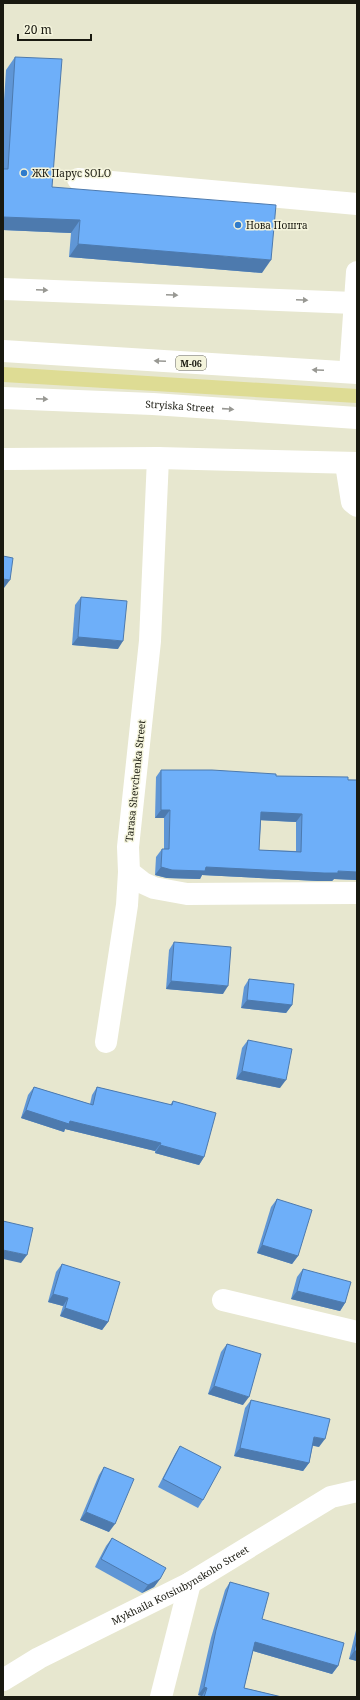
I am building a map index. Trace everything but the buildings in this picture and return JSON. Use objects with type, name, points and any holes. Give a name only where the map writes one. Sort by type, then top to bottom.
[{"type":"main road","points":[[78,179],[357,204]]},
{"type":"main road","points":[[354,372],[354,303],[357,272]]},
{"type":"main road","points":[[3,289],[354,303]]},
{"type":"main road","name":"М-06","points":[[3,352],[354,372]]},
{"type":"main road","name":"Stryiska Street","points":[[3,398],[153,404],[357,418]]},
{"type":"main road","points":[[3,459],[158,458],[352,464],[352,502],[357,506]]},
{"type":"main road","name":"Tarasa Shevchenka Street","points":[[106,1042],[127,905],[129,872],[128,847],[150,641],[158,458]]},
{"type":"main road","points":[[129,872],[154,888],[187,894],[357,893]]},
{"type":"main road","points":[[223,1300],[357,1332]]},
{"type":"main road","name":"Mykhaila Kotsiubynskoho Street","points":[[3,1680],[39,1658],[190,1583],[331,1497],[357,1491]]},
{"type":"main road","points":[[161,1697],[190,1583]]},
{"type":"shaded area","points":[[3,367],[357,389],[357,403],[3,382]]},
{"type":"place","name":"ЖК Парус SOLO","points":[[24,173]]},
{"type":"place","name":"Нова Пошта","points":[[238,225]]}]
